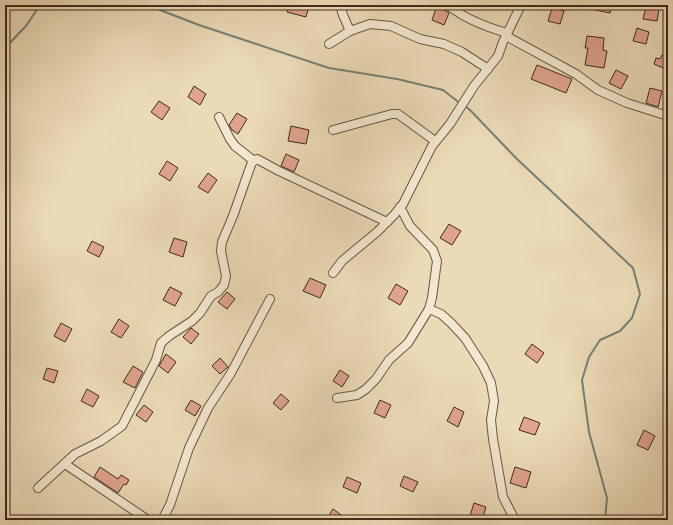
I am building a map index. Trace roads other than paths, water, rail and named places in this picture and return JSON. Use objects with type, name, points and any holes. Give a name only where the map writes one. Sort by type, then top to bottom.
[{"type":"street","points":[[340,5],[350,31]]},
{"type":"street","points":[[448,5],[478,23],[507,34],[576,74],[598,90],[627,103],[668,116]]},
{"type":"street","points":[[333,273],[342,261],[360,247],[387,222],[400,207],[435,141],[459,111],[474,86],[498,56],[521,5]]},
{"type":"street","points":[[329,44],[350,31],[370,24],[391,26],[420,39],[444,44],[462,52],[488,69]]},
{"type":"street","points":[[333,130],[392,114],[398,114],[435,141]]},
{"type":"street","points":[[219,117],[235,146],[254,161]]},
{"type":"street","points":[[38,488],[74,454],[101,441],[122,426],[156,360],[161,342],[192,321],[200,313],[211,296],[218,292],[224,285],[226,276],[222,242],[233,216],[250,165],[254,161],[257,159],[279,171],[387,222]]},
{"type":"street","points":[[337,398],[357,395],[366,389],[376,379],[389,360],[408,343],[429,309],[437,261],[433,250],[410,226],[400,207]]},
{"type":"street","points":[[162,520],[170,505],[189,448],[208,408],[231,373],[270,299]]},
{"type":"street","points":[[429,309],[441,314],[451,322],[465,338],[483,366],[491,383],[494,401],[491,420],[503,497],[515,520]]},
{"type":"street","points":[[64,464],[148,520]]},
{"type":"waterway","points":[[5,48],[26,26],[40,5]]},
{"type":"waterway","points":[[147,5],[199,25],[329,68],[397,79],[443,90],[461,104]]},
{"type":"waterway","points":[[465,106],[517,159],[633,268],[640,294],[632,318],[620,331],[600,340],[589,357],[582,380],[589,432],[607,498],[605,520]]}]
